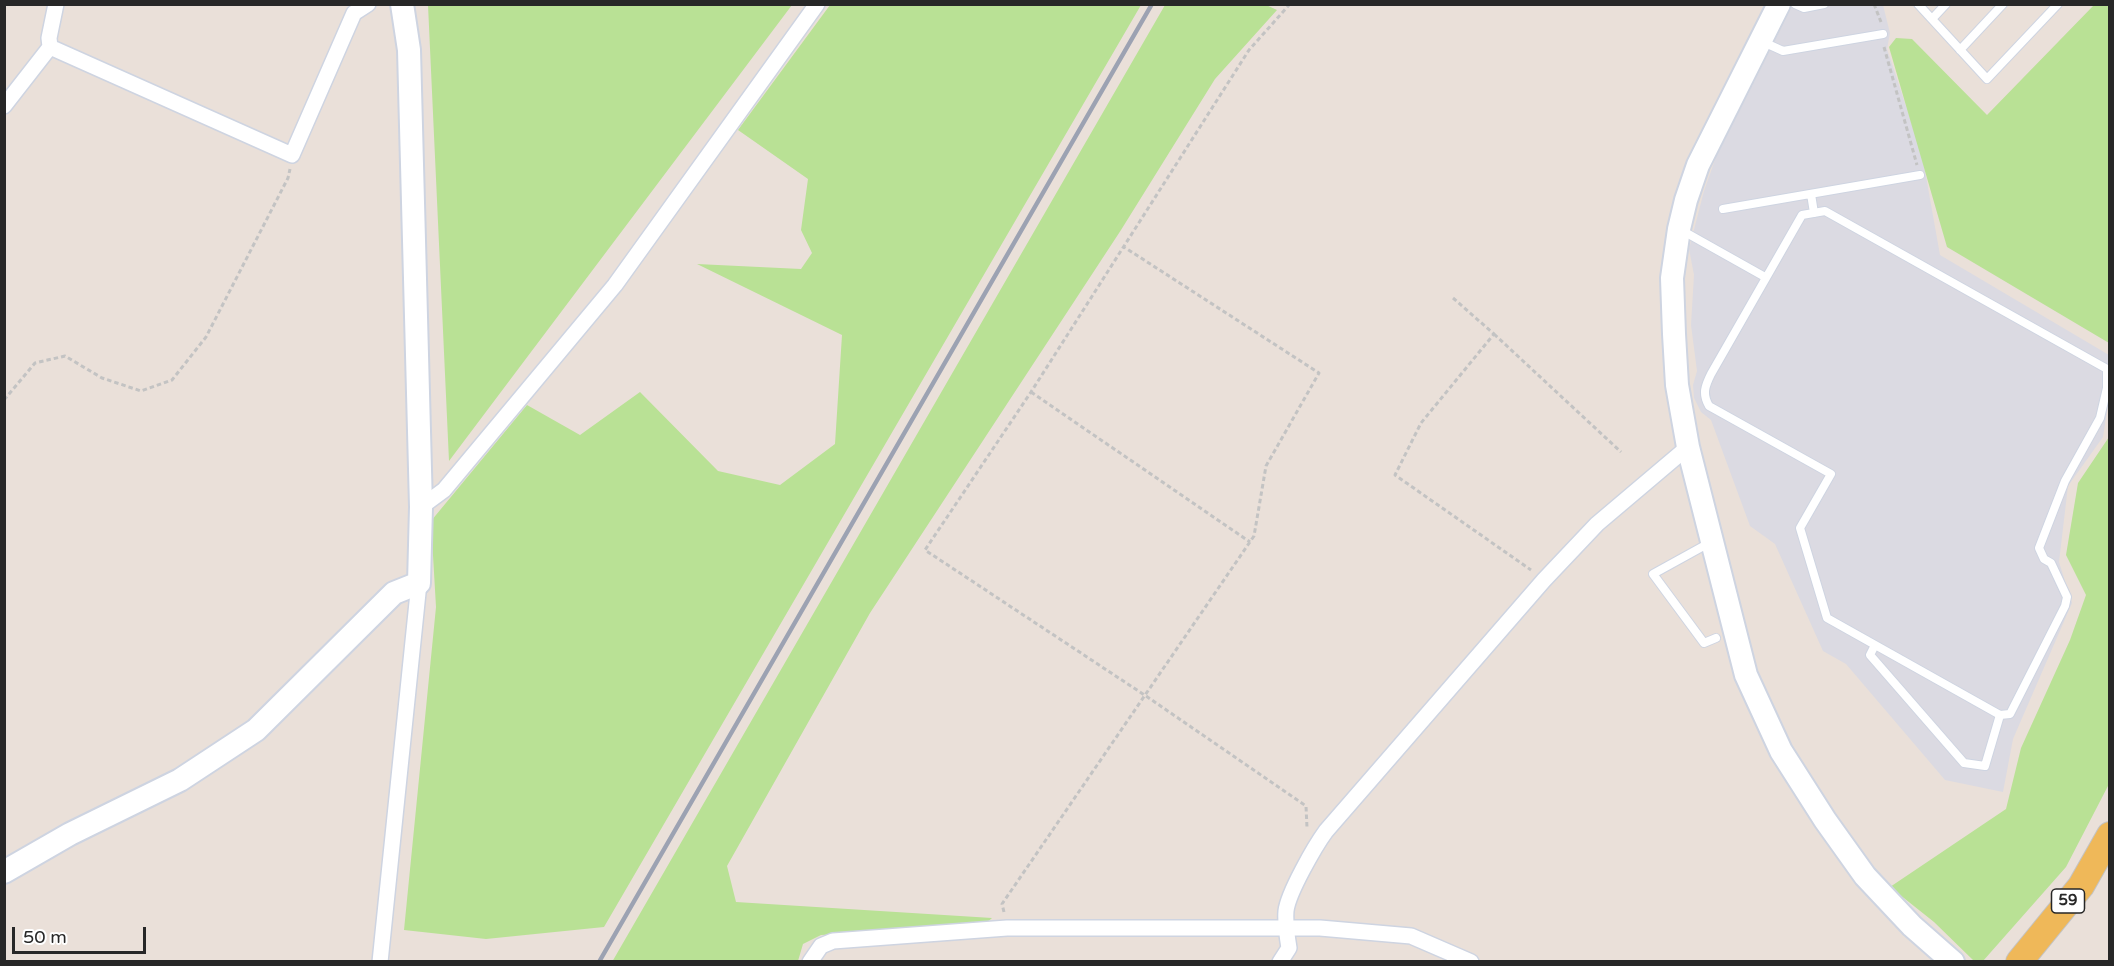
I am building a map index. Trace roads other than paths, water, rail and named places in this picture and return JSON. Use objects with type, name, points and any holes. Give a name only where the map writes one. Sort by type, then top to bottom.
[{"type":"main road","name":"59","points":[[2019,962],[2081,886],[2109,835]]},
{"type":"street","points":[[4,106],[50,47],[49,38],[56,4]]},
{"type":"street","points":[[50,47],[292,155],[354,13],[368,4]]},
{"type":"street","points":[[380,962],[419,583],[421,507],[409,50],[402,4]]},
{"type":"street","points":[[421,507],[444,489],[615,285],[817,4]]},
{"type":"street","points":[[1779,4],[1698,165],[1679,229],[1672,278],[1674,334],[1677,385],[1688,447],[1746,675],[1781,751],[1825,820],[1865,876],[1912,926],[1953,962]]},
{"type":"street","points":[[1280,962],[1289,948],[1286,908],[1313,848],[1544,580],[1597,524],[1688,447]]},
{"type":"street","points":[[4,872],[70,834],[180,780],[256,730],[394,593],[419,583]]},
{"type":"street","points":[[810,962],[820,946],[834,941],[1007,928],[1320,928],[1411,936],[1471,962]]},
{"type":"lane","points":[[1795,4],[1804,8],[1824,4]]},
{"type":"lane","points":[[1918,4],[1988,79],[2058,4]]},
{"type":"lane","points":[[1932,19],[1946,4]]},
{"type":"lane","points":[[1960,50],[2002,4]]},
{"type":"lane","points":[[1760,41],[1783,51],[1883,33]]},
{"type":"lane","points":[[1723,209],[1920,176]]},
{"type":"lane","points":[[1811,194],[1814,213]]},
{"type":"lane","points":[[1825,211],[2107,369],[2107,388],[2100,418],[2065,481],[2039,548],[2044,559],[2051,563],[2067,597],[2065,606],[2010,714],[2000,715],[1827,618],[1800,528],[1831,474],[1709,406],[1705,398],[1705,387],[1711,374],[1765,278],[1802,215],[1825,211]]},
{"type":"lane","points":[[1679,229],[1765,278]]},
{"type":"lane","points":[[1712,541],[1653,573],[1704,643],[1716,638]]},
{"type":"lane","points":[[1875,645],[1870,655],[1964,763],[1985,766],[2000,715]]},
{"type":"railway","points":[[599,962],[1152,4]]}]
